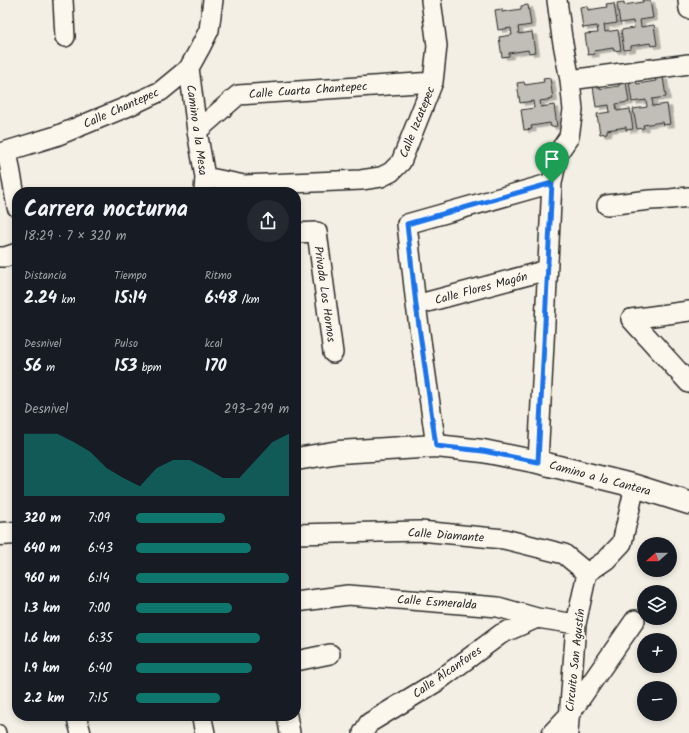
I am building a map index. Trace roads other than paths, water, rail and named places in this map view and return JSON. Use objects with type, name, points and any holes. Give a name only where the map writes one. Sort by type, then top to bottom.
[{"type":"street","points":[[62,0],[65,37]]},
{"type":"street","name":"Calle Chantepec","points":[[3,152],[56,136],[161,91],[189,68],[209,30],[213,0]]},
{"type":"street","name":"Calle Izcatepec","points":[[204,185],[244,185],[361,180],[381,177],[391,172],[401,162],[432,82],[437,46],[431,0]]},
{"type":"street","points":[[538,462],[552,183],[558,153],[569,137],[573,110],[570,80],[556,0]]},
{"type":"street","points":[[688,0],[689,9]]},
{"type":"street","points":[[570,80],[689,64]]},
{"type":"street","name":"Camino a la Mesa","points":[[189,68],[204,185]]},
{"type":"street","name":"Calle Cuarta Chantepec","points":[[197,131],[238,95],[432,82]]},
{"type":"street","points":[[3,152],[12,187]]},
{"type":"street","points":[[436,446],[416,305],[407,224],[552,183]]},
{"type":"street","points":[[607,205],[689,197]]},
{"type":"street","name":"Privada Los Hornos","points":[[301,233],[317,232],[333,354]]},
{"type":"street","points":[[0,257],[12,255]]},
{"type":"street","name":"Calle Flores Magón","points":[[416,305],[547,270]]},
{"type":"street","points":[[689,311],[631,319],[689,383]]},
{"type":"street","name":"Camino a la Cantera","points":[[301,458],[339,452],[436,446],[483,451],[538,462],[636,486],[689,503]]},
{"type":"street","points":[[587,573],[606,560],[622,543],[636,486]]},
{"type":"street","name":"Calle Diamante","points":[[301,534],[420,531],[504,539],[564,554],[587,573]]},
{"type":"street","points":[[0,534],[12,533]]},
{"type":"street","name":"Circuito San Agustín","points":[[569,724],[576,624],[587,573]]},
{"type":"street","name":"Calle Esmeralda","points":[[301,601],[348,595],[498,607],[537,618],[576,624]]},
{"type":"street","name":"Calle Alcanfores","points":[[363,733],[369,723],[438,681],[501,634],[537,618]]},
{"type":"street","points":[[552,733],[569,724],[635,620]]},
{"type":"street","points":[[301,660],[330,654]]},
{"type":"street","points":[[77,721],[81,733]]},
{"type":"street","points":[[289,721],[290,733]]}]
